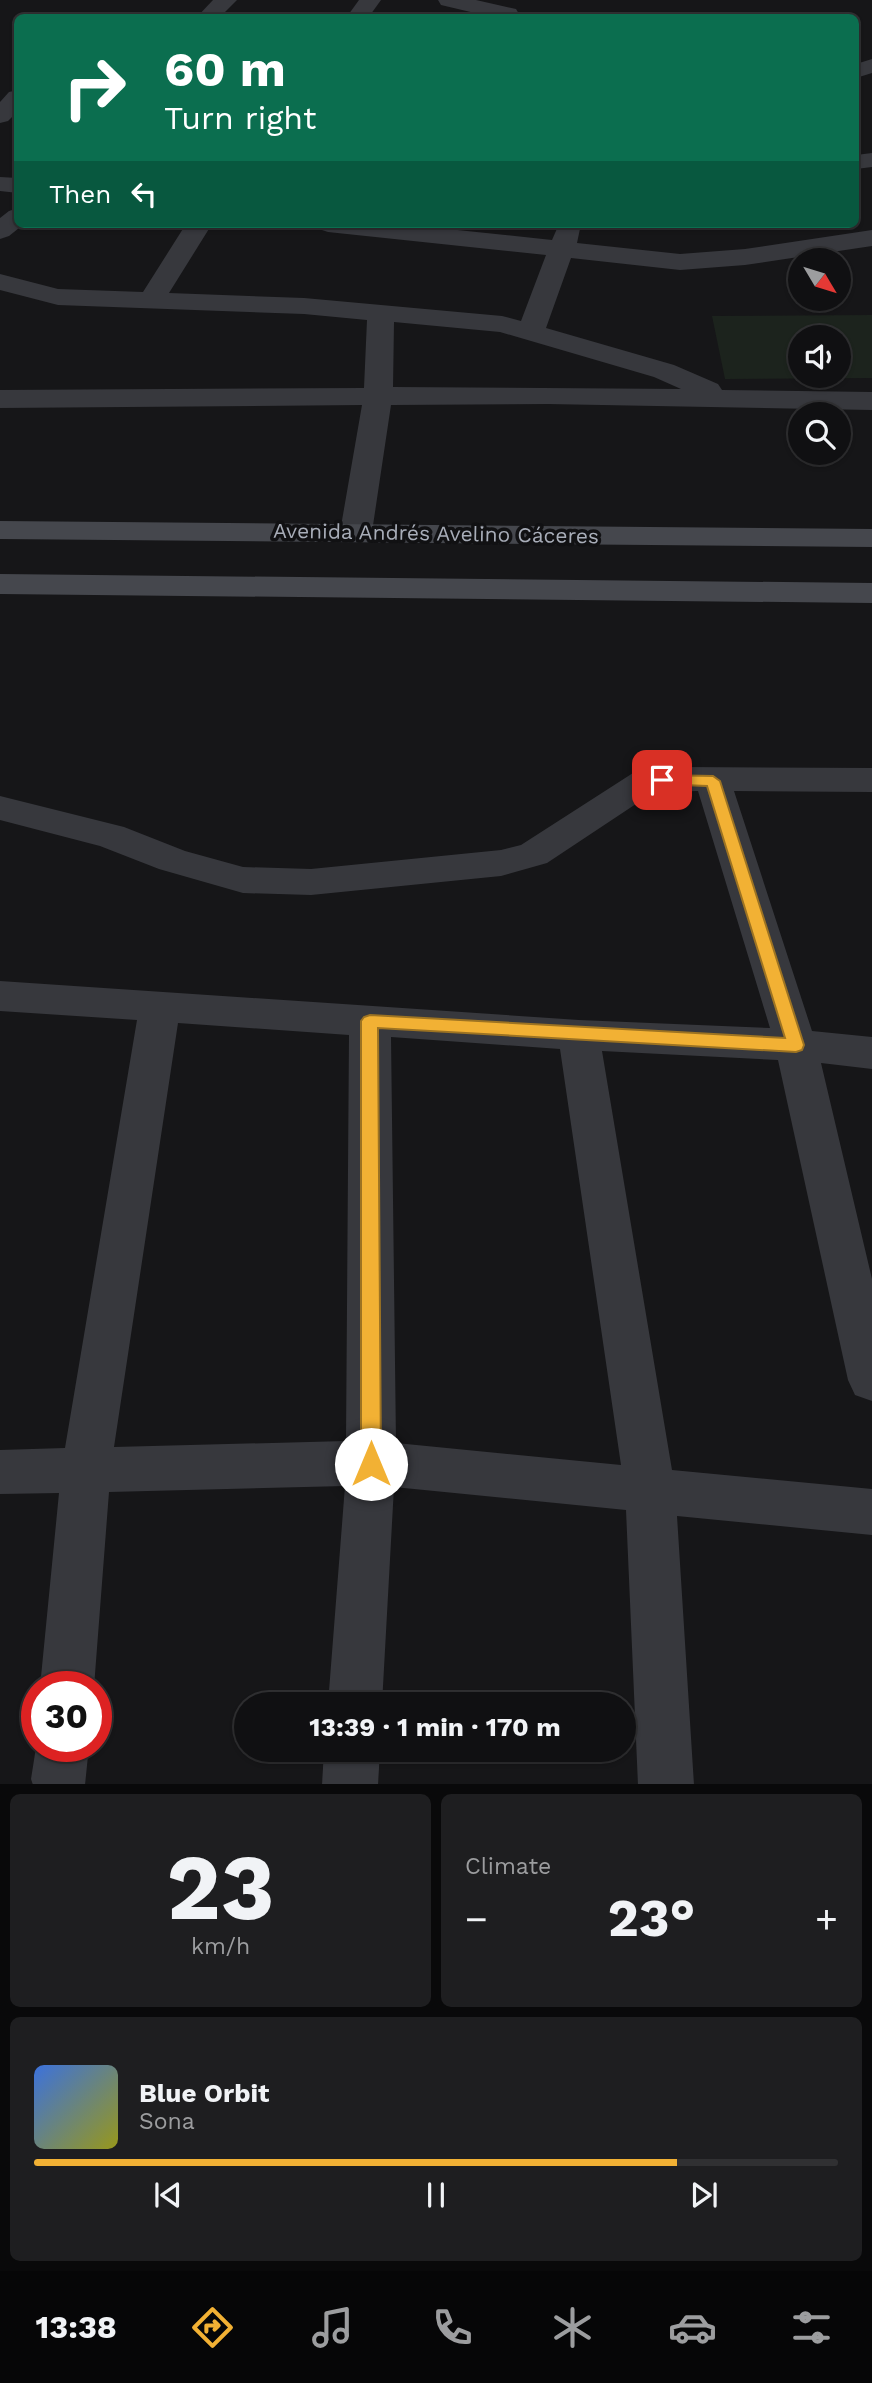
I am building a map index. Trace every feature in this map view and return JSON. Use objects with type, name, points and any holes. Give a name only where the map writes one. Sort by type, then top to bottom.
[{"type":"street","points":[[210,14],[226,0]]},
{"type":"street","points":[[359,14],[370,0]]},
{"type":"street","points":[[449,0],[508,14]]},
{"type":"street","points":[[0,116],[14,100]]},
{"type":"street","points":[[0,231],[14,219]]},
{"type":"street","points":[[151,301],[197,228]]},
{"type":"street","points":[[365,228],[680,262],[745,257],[872,238]]},
{"type":"street","points":[[531,332],[569,228]]},
{"type":"street","points":[[0,282],[58,297],[304,306],[502,324],[664,371],[726,398]]},
{"type":"street","points":[[356,532],[378,396],[381,313]]},
{"type":"street","points":[[0,399],[378,396],[872,401]]},
{"type":"street","name":"Avenida Andrés Avelino Cáceres","points":[[0,530],[872,538]]},
{"type":"street","points":[[0,584],[872,593]]},
{"type":"street","points":[[0,808],[111,836],[172,860],[243,880],[311,882],[501,863],[534,854],[646,781],[872,780]]},
{"type":"street","points":[[713,781],[796,1045],[872,1380]]},
{"type":"street","points":[[0,996],[579,1035],[796,1045],[872,1052]]},
{"type":"street","points":[[68,1671],[86,1468],[160,1007]]},
{"type":"street","points":[[356,1692],[371,1464],[370,1021]]},
{"type":"street","points":[[579,1035],[650,1490],[666,1784]]},
{"type":"street","points":[[0,1472],[86,1468],[371,1464],[872,1512]]},
{"type":"street","points":[[350,1784],[351,1762]]},
{"type":"shaded area","points":[[872,315],[872,378],[851,378],[851,325],[788,325],[788,379],[725,379],[712,316]]},
{"type":"route","points":[[371,1464],[370,1021],[579,1035],[796,1045],[713,781],[662,780]]}]
